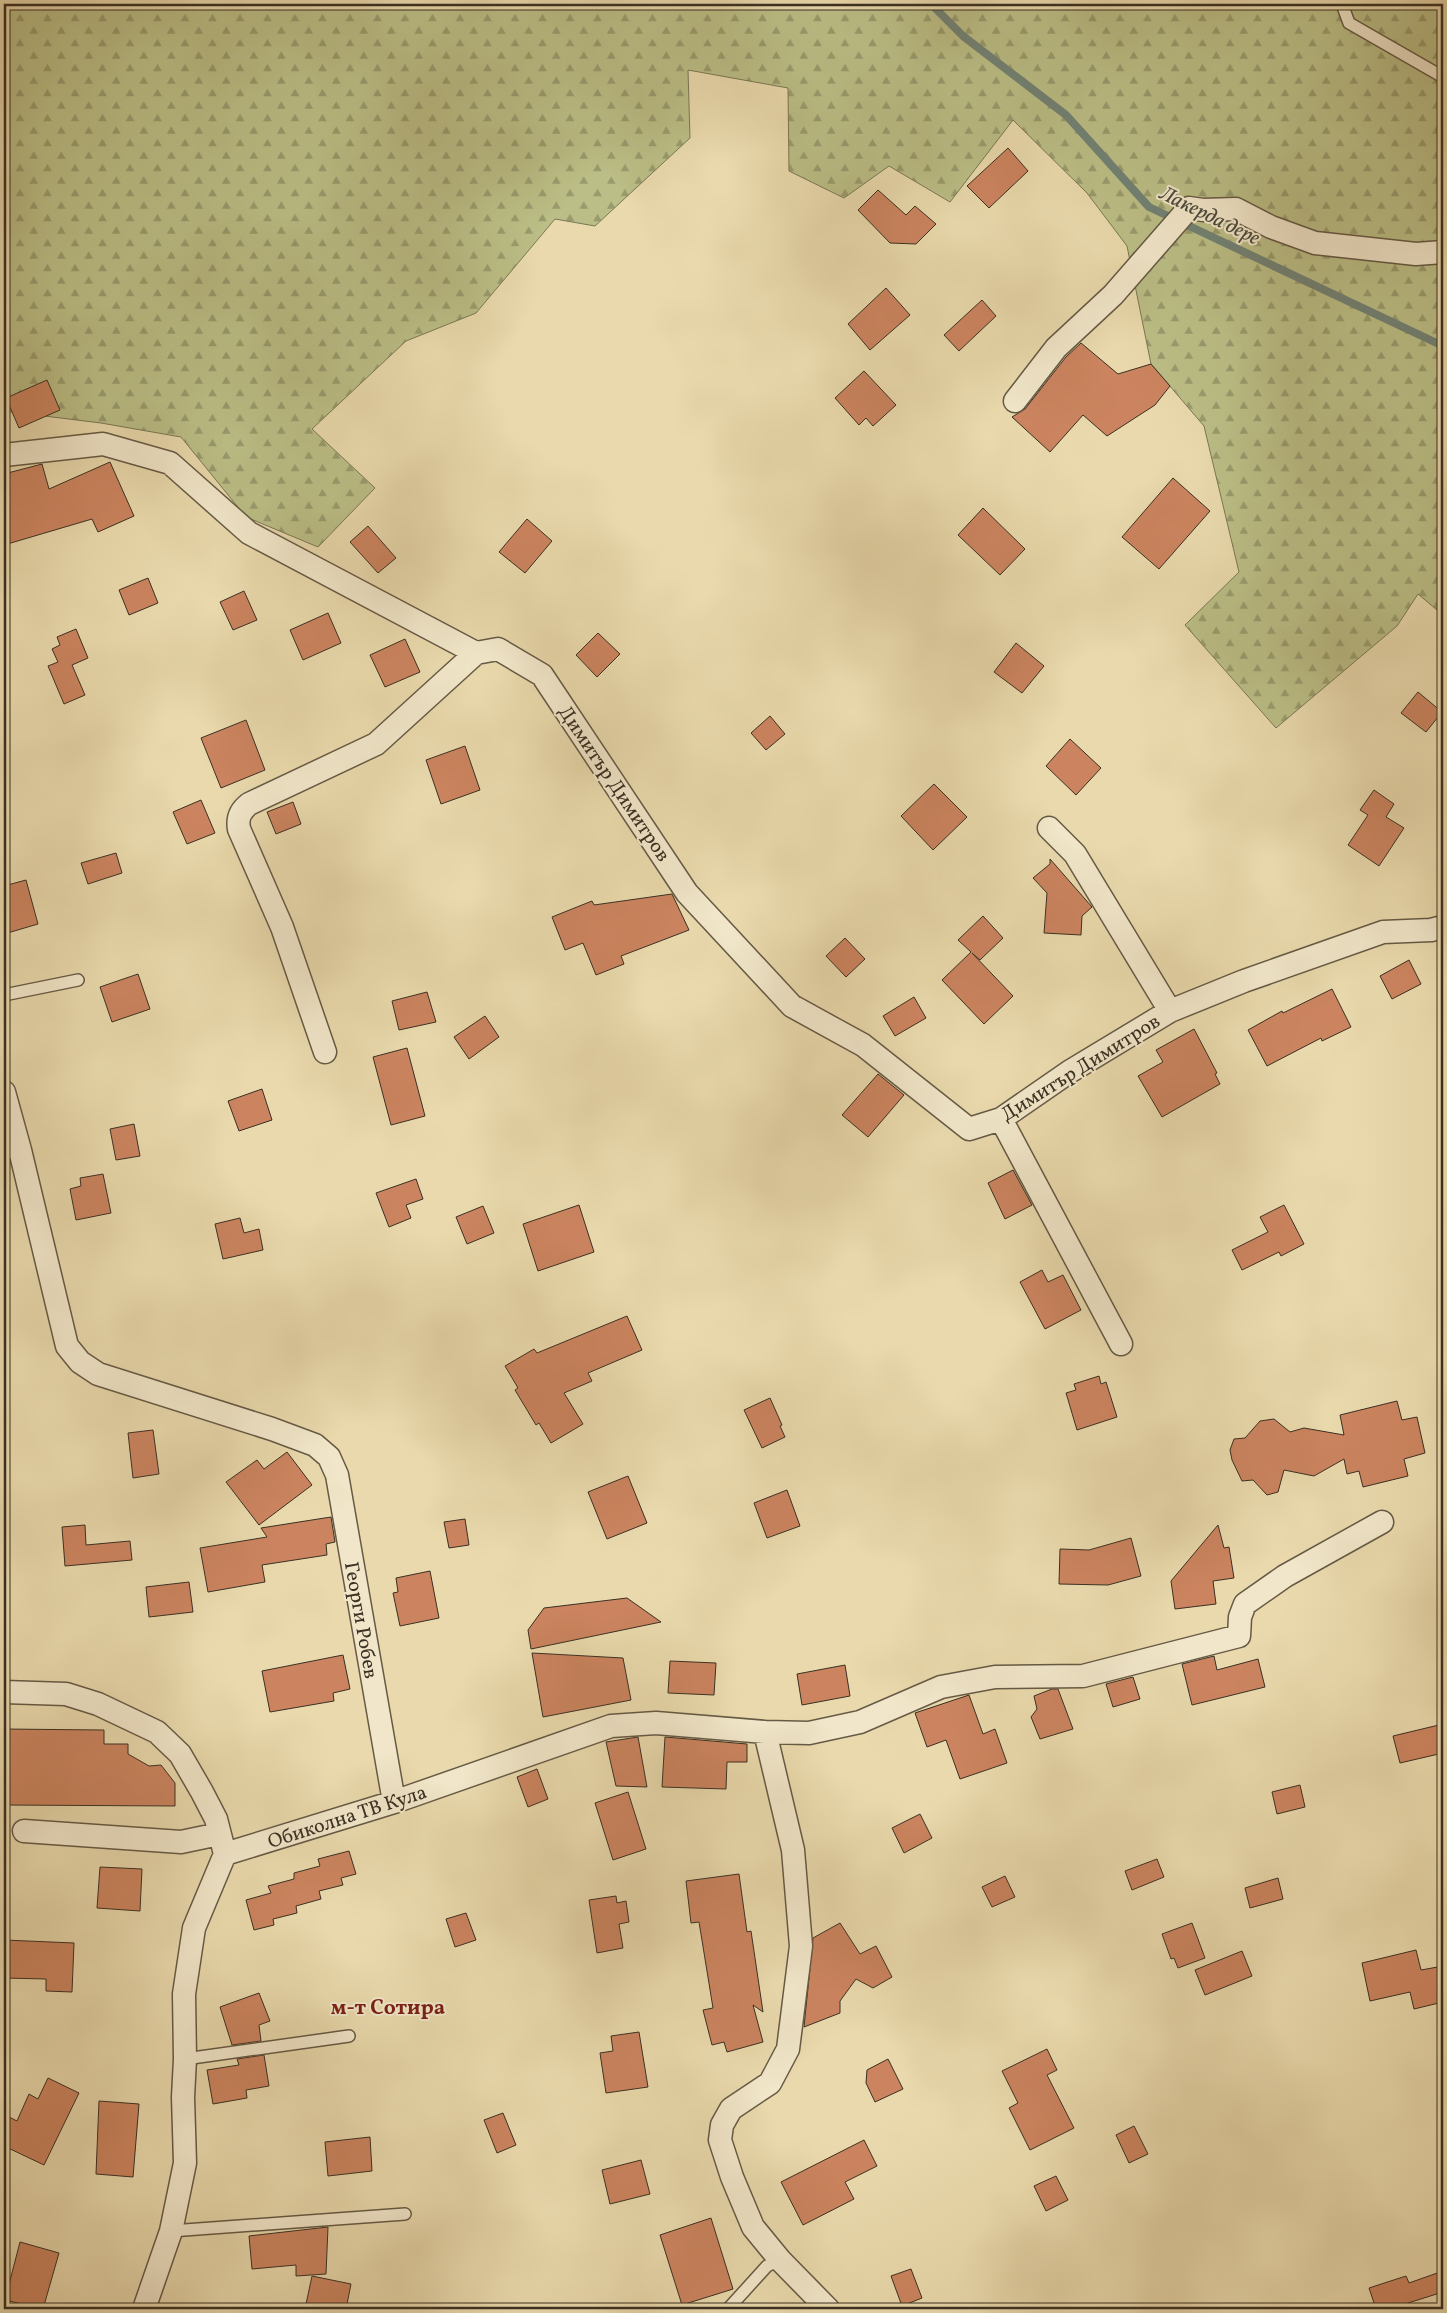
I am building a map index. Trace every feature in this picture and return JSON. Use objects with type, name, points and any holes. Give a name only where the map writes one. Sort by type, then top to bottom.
[{"type":"street","points":[[1015,402],[1056,348],[1112,295],[1188,208],[1203,210],[1236,209],[1272,227],[1315,243],[1416,254],[1443,252]]},
{"type":"street","points":[[4,455],[103,444],[170,463],[250,533],[476,653],[376,744],[249,804],[243,808],[238,818],[239,829],[282,927],[325,1052]]},
{"type":"street","name":"Димитър Димитров","points":[[476,653],[498,649],[542,675],[688,893],[792,1006],[862,1045],[969,1129],[1001,1118],[1068,1072],[1170,1011],[1244,981],[1384,932],[1431,930],[1443,927]]},
{"type":"street","points":[[1049,828],[1075,854],[1170,1011]]},
{"type":"street","points":[[4,1092],[12,1152]]},
{"type":"street","points":[[1001,1118],[1121,1344]]},
{"type":"street","name":"Георги Робев","points":[[12,1152],[67,1346],[80,1362],[98,1374],[272,1429],[315,1445],[329,1457],[337,1475],[394,1802]]},
{"type":"street","name":"Обиколна ТВ Кула","points":[[24,1831],[222,1844],[394,1802],[611,1726],[656,1723],[765,1732],[809,1733],[860,1722],[941,1687],[995,1678],[1084,1676],[1239,1636],[1240,1617],[1245,1604],[1285,1576],[1382,1522]]},
{"type":"street","points":[[4,1692],[66,1694],[98,1704],[157,1732],[180,1754],[216,1820],[222,1844],[194,1928],[184,1994],[185,2059],[182,2097],[185,2163],[171,2231],[144,2309]]},
{"type":"street","points":[[765,1732],[793,1850],[801,1946],[788,2049],[770,2083],[730,2109],[722,2126],[720,2140],[732,2177],[753,2227],[780,2260],[828,2309]]},
{"type":"lane","points":[[1342,4],[1349,24],[1443,77]]},
{"type":"lane","points":[[4,996],[78,980]]},
{"type":"lane","points":[[185,2059],[349,2036]]},
{"type":"lane","points":[[171,2231],[406,2214]]},
{"type":"lane","points":[[728,2309],[767,2266],[780,2260]]},
{"type":"green space","points":[[4,4],[1443,4],[1443,615],[1418,594],[1397,626],[1276,728],[1185,625],[1239,572],[1204,426],[1151,364],[1127,246],[1087,193],[1013,120],[950,202],[889,166],[844,198],[789,171],[788,88],[688,70],[690,138],[595,226],[555,219],[476,313],[406,341],[312,429],[375,488],[318,547],[246,517],[181,437],[101,423],[4,411]]},
{"type":"building","points":[[1008,148],[1028,171],[989,208],[967,186]]},
{"type":"building","points":[[878,190],[906,215],[915,206],[936,224],[916,244],[890,243],[858,210]]},
{"type":"building","points":[[886,288],[910,315],[870,350],[848,324]]},
{"type":"building","points":[[982,300],[996,316],[959,351],[944,335]]},
{"type":"building","points":[[1081,343],[1118,374],[1151,364],[1170,386],[1155,405],[1107,436],[1083,415],[1050,452],[1012,417],[1025,409],[1066,357]]},
{"type":"building","points":[[864,371],[896,405],[873,426],[866,418],[859,425],[835,398]]},
{"type":"building","points":[[47,380],[60,410],[19,428],[6,398]]},
{"type":"building","points":[[110,462],[134,516],[98,532],[92,519],[4,545],[4,474],[42,464],[49,489]]},
{"type":"building","points":[[1173,478],[1210,511],[1159,569],[1122,537]]},
{"type":"building","points":[[983,508],[1025,549],[1000,575],[958,535]]},
{"type":"building","points":[[527,519],[552,541],[525,573],[499,552]]},
{"type":"building","points":[[368,526],[396,558],[378,573],[350,542]]},
{"type":"building","points":[[148,578],[158,603],[129,615],[119,590]]},
{"type":"building","points":[[244,591],[257,620],[233,630],[220,602]]},
{"type":"building","points":[[328,613],[341,643],[303,660],[290,630]]},
{"type":"building","points":[[76,629],[88,658],[72,665],[85,695],[64,704],[48,666],[58,662],[52,649],[60,645],[57,637]]},
{"type":"building","points":[[598,633],[620,654],[597,677],[576,655]]},
{"type":"building","points":[[405,639],[420,672],[385,687],[370,655]]},
{"type":"building","points":[[1016,643],[1044,666],[1022,693],[994,672]]},
{"type":"building","points":[[1418,692],[1442,712],[1426,732],[1401,713]]},
{"type":"building","points":[[770,716],[785,734],[766,750],[751,733]]},
{"type":"building","points":[[246,720],[265,770],[221,788],[201,738]]},
{"type":"building","points":[[1070,739],[1101,768],[1076,795],[1046,766]]},
{"type":"building","points":[[465,746],[480,790],[441,804],[426,760]]},
{"type":"building","points":[[934,784],[967,817],[933,850],[901,816]]},
{"type":"building","points":[[1374,790],[1394,804],[1386,817],[1404,828],[1379,866],[1348,845],[1368,815],[1360,810]]},
{"type":"building","points":[[201,800],[215,833],[187,844],[173,812]]},
{"type":"building","points":[[293,802],[301,824],[276,834],[267,812]]},
{"type":"building","points":[[116,853],[122,873],[88,884],[81,863]]},
{"type":"building","points":[[1050,859],[1092,907],[1082,916],[1081,935],[1044,933],[1047,893],[1033,878],[1050,864]]},
{"type":"building","points":[[26,880],[38,924],[4,934],[4,886]]},
{"type":"building","points":[[672,894],[689,930],[621,956],[624,964],[596,975],[583,943],[565,950],[552,917],[592,901],[594,905]]},
{"type":"building","points":[[983,916],[1003,938],[980,960],[972,953],[1013,996],[984,1024],[942,980],[971,952],[958,940]]},
{"type":"building","points":[[845,938],[865,959],[846,977],[826,956]]},
{"type":"building","points":[[1409,960],[1421,984],[1392,999],[1380,976]]},
{"type":"building","points":[[138,974],[150,1009],[112,1022],[100,987]]},
{"type":"building","points":[[1332,989],[1351,1027],[1322,1041],[1321,1038],[1267,1066],[1248,1030],[1282,1011],[1283,1013]]},
{"type":"building","points":[[427,992],[436,1022],[399,1030],[392,1001]]},
{"type":"building","points":[[914,997],[926,1018],[895,1036],[883,1016]]},
{"type":"building","points":[[485,1016],[499,1037],[469,1059],[454,1037]]},
{"type":"building","points":[[1194,1029],[1217,1073],[1215,1074],[1220,1084],[1162,1117],[1138,1076],[1163,1062],[1156,1050]]},
{"type":"building","points":[[407,1048],[425,1116],[391,1125],[373,1057]]},
{"type":"building","points":[[878,1074],[904,1095],[868,1137],[842,1115]]},
{"type":"building","points":[[262,1089],[272,1120],[239,1131],[228,1101]]},
{"type":"building","points":[[134,1124],[140,1156],[116,1160],[110,1129]]},
{"type":"building","points":[[1013,1170],[1032,1205],[1005,1219],[988,1183]]},
{"type":"building","points":[[103,1174],[111,1213],[76,1220],[70,1189],[81,1186],[80,1178]]},
{"type":"building","points":[[416,1179],[423,1199],[406,1205],[411,1218],[389,1227],[376,1193]]},
{"type":"building","points":[[579,1205],[594,1252],[538,1271],[523,1224]]},
{"type":"building","points":[[1284,1205],[1304,1244],[1281,1256],[1279,1252],[1242,1270],[1232,1250],[1268,1232],[1260,1217]]},
{"type":"building","points":[[483,1206],[494,1233],[467,1244],[456,1217]]},
{"type":"building","points":[[240,1218],[244,1233],[259,1229],[263,1250],[223,1259],[215,1224]]},
{"type":"building","points":[[1042,1270],[1048,1282],[1063,1275],[1081,1310],[1045,1329],[1020,1282]]},
{"type":"building","points":[[627,1316],[642,1350],[588,1373],[592,1381],[564,1393],[583,1424],[551,1443],[539,1423],[536,1425],[515,1390],[518,1388],[505,1366],[534,1349],[537,1353]]},
{"type":"building","points":[[1099,1376],[1101,1384],[1106,1382],[1117,1417],[1077,1430],[1066,1393],[1076,1390],[1074,1384]]},
{"type":"building","points":[[770,1398],[782,1425],[780,1426],[785,1437],[762,1448],[744,1410]]},
{"type":"building","points":[[1397,1401],[1402,1420],[1417,1417],[1425,1453],[1404,1459],[1408,1476],[1363,1487],[1359,1471],[1347,1474],[1344,1459],[1314,1476],[1284,1470],[1278,1492],[1267,1495],[1253,1480],[1242,1481],[1232,1460],[1230,1450],[1234,1439],[1245,1438],[1260,1421],[1274,1419],[1290,1432],[1304,1428],[1344,1435],[1340,1415]]},
{"type":"building","points":[[153,1430],[159,1474],[133,1478],[128,1433]]},
{"type":"building","points":[[287,1452],[312,1485],[259,1525],[226,1482],[257,1460],[264,1469]]},
{"type":"building","points":[[628,1476],[647,1523],[607,1539],[588,1492]]},
{"type":"building","points":[[787,1490],[800,1526],[767,1538],[754,1503]]},
{"type":"building","points":[[331,1517],[335,1542],[326,1544],[327,1555],[262,1565],[265,1582],[208,1592],[200,1548],[267,1537],[261,1528]]},
{"type":"building","points":[[465,1519],[469,1545],[449,1548],[444,1522]]},
{"type":"building","points":[[85,1525],[86,1545],[130,1541],[132,1560],[65,1566],[62,1527]]},
{"type":"building","points":[[1218,1525],[1224,1548],[1229,1547],[1234,1578],[1213,1581],[1216,1604],[1175,1609],[1171,1581]]},
{"type":"building","points":[[1131,1538],[1141,1576],[1108,1585],[1059,1584],[1060,1549],[1089,1550]]},
{"type":"building","points":[[430,1571],[439,1618],[400,1626],[393,1593],[398,1592],[396,1578]]},
{"type":"building","points":[[189,1582],[193,1612],[149,1617],[146,1587]]},
{"type":"building","points":[[627,1598],[661,1622],[531,1649],[528,1630],[544,1608]]},
{"type":"building","points":[[532,1653],[623,1658],[631,1700],[543,1717]]},
{"type":"building","points":[[343,1655],[350,1689],[333,1693],[334,1701],[270,1712],[262,1671]]},
{"type":"building","points":[[1214,1656],[1217,1670],[1258,1659],[1265,1687],[1192,1705],[1182,1664]]},
{"type":"building","points":[[670,1661],[716,1663],[714,1695],[668,1693]]},
{"type":"building","points":[[845,1665],[850,1696],[802,1705],[797,1674]]},
{"type":"building","points":[[1133,1677],[1140,1699],[1113,1707],[1106,1684]]},
{"type":"building","points":[[1052,1689],[1058,1689],[1073,1729],[1040,1739],[1031,1717],[1037,1709],[1034,1696]]},
{"type":"building","points":[[969,1695],[983,1734],[995,1729],[1007,1763],[960,1779],[946,1740],[927,1747],[915,1713]]},
{"type":"building","points":[[1443,1724],[1443,1753],[1400,1763],[1393,1736]]},
{"type":"building","points":[[4,1729],[104,1730],[104,1744],[128,1744],[128,1754],[149,1766],[161,1765],[175,1783],[175,1806],[4,1805]]},
{"type":"building","points":[[638,1737],[647,1787],[616,1786],[606,1742]]},
{"type":"building","points":[[665,1737],[747,1744],[747,1762],[727,1762],[726,1789],[662,1787]]},
{"type":"building","points":[[537,1769],[548,1799],[528,1807],[517,1777]]},
{"type":"building","points":[[1300,1785],[1305,1807],[1277,1814],[1272,1792]]},
{"type":"building","points":[[628,1792],[646,1849],[613,1860],[595,1803]]},
{"type":"building","points":[[920,1814],[932,1838],[904,1853],[892,1828]]},
{"type":"building","points":[[349,1851],[356,1874],[341,1878],[343,1885],[319,1891],[321,1899],[296,1906],[297,1913],[273,1919],[274,1925],[254,1930],[246,1900],[271,1893],[268,1886],[294,1879],[294,1873],[320,1866],[318,1859]]},
{"type":"building","points":[[1157,1859],[1164,1877],[1132,1890],[1125,1871]]},
{"type":"building","points":[[100,1867],[142,1869],[140,1911],[97,1908]]},
{"type":"building","points":[[739,1874],[747,1932],[751,1931],[763,2012],[753,2005],[763,2042],[727,2052],[724,2042],[712,2045],[703,2010],[713,2008],[699,1922],[691,1923],[686,1881]]},
{"type":"building","points":[[1005,1876],[1015,1897],[992,1907],[982,1887]]},
{"type":"building","points":[[1278,1878],[1283,1899],[1250,1908],[1245,1888]]},
{"type":"building","points":[[616,1896],[617,1903],[626,1901],[629,1922],[619,1924],[623,1948],[597,1953],[589,1900]]},
{"type":"building","points":[[466,1913],[476,1940],[455,1947],[446,1919]]},
{"type":"building","points":[[840,1923],[860,1954],[876,1946],[892,1977],[873,1988],[856,1979],[840,2001],[840,2013],[804,2027],[813,1938]]},
{"type":"building","points":[[1192,1923],[1205,1958],[1178,1968],[1174,1958],[1171,1959],[1162,1934]]},
{"type":"building","points":[[4,1940],[74,1943],[72,1992],[46,1991],[46,1979],[4,1978]]},
{"type":"building","points":[[1416,1950],[1421,1970],[1443,1966],[1443,2002],[1414,2009],[1410,1992],[1370,2001],[1362,1963]]},
{"type":"building","points":[[1242,1951],[1252,1976],[1205,1995],[1195,1970]]},
{"type":"building","points":[[259,1993],[270,2021],[259,2025],[261,2041],[232,2045],[220,2007]]},
{"type":"building","points":[[639,2032],[648,2087],[606,2093],[600,2053],[613,2051],[611,2036]]},
{"type":"building","points":[[1047,2049],[1057,2070],[1047,2075],[1074,2128],[1030,2150],[1009,2108],[1018,2103],[1002,2071]]},
{"type":"building","points":[[264,2055],[269,2086],[246,2090],[247,2098],[213,2104],[207,2070],[239,2065],[237,2059]]},
{"type":"building","points":[[888,2059],[903,2089],[875,2102],[866,2083],[867,2070]]},
{"type":"building","points":[[48,2078],[79,2093],[44,2165],[4,2146],[4,2129],[9,2117],[17,2121],[29,2094],[38,2099]]},
{"type":"building","points":[[99,2101],[139,2104],[133,2177],[96,2174]]},
{"type":"building","points":[[503,2113],[516,2145],[497,2153],[484,2120]]},
{"type":"building","points":[[1134,2126],[1148,2154],[1129,2163],[1116,2135]]},
{"type":"building","points":[[370,2137],[372,2171],[328,2176],[325,2142]]},
{"type":"building","points":[[864,2140],[877,2166],[845,2182],[854,2199],[803,2225],[781,2182]]},
{"type":"building","points":[[641,2160],[650,2194],[610,2204],[602,2170]]},
{"type":"building","points":[[1056,2176],[1068,2200],[1046,2211],[1034,2186]]},
{"type":"building","points":[[711,2218],[733,2289],[682,2305],[660,2235]]},
{"type":"building","points":[[328,2227],[326,2274],[296,2276],[296,2265],[252,2269],[249,2236]]},
{"type":"building","points":[[20,2242],[59,2253],[43,2309],[5,2300]]},
{"type":"building","points":[[911,2269],[922,2298],[902,2306],[891,2276]]},
{"type":"building","points":[[1443,2271],[1443,2292],[1389,2309],[1376,2309],[1369,2288],[1406,2276],[1409,2283]]},
{"type":"building","points":[[312,2276],[351,2284],[346,2309],[305,2309]]},
{"type":"waterway","name":"Лакерда дере","points":[[931,4],[963,36],[1066,115],[1149,207],[1443,346]]},
{"type":"district","name":"м-т Сотира","points":[[388,2007]]}]
